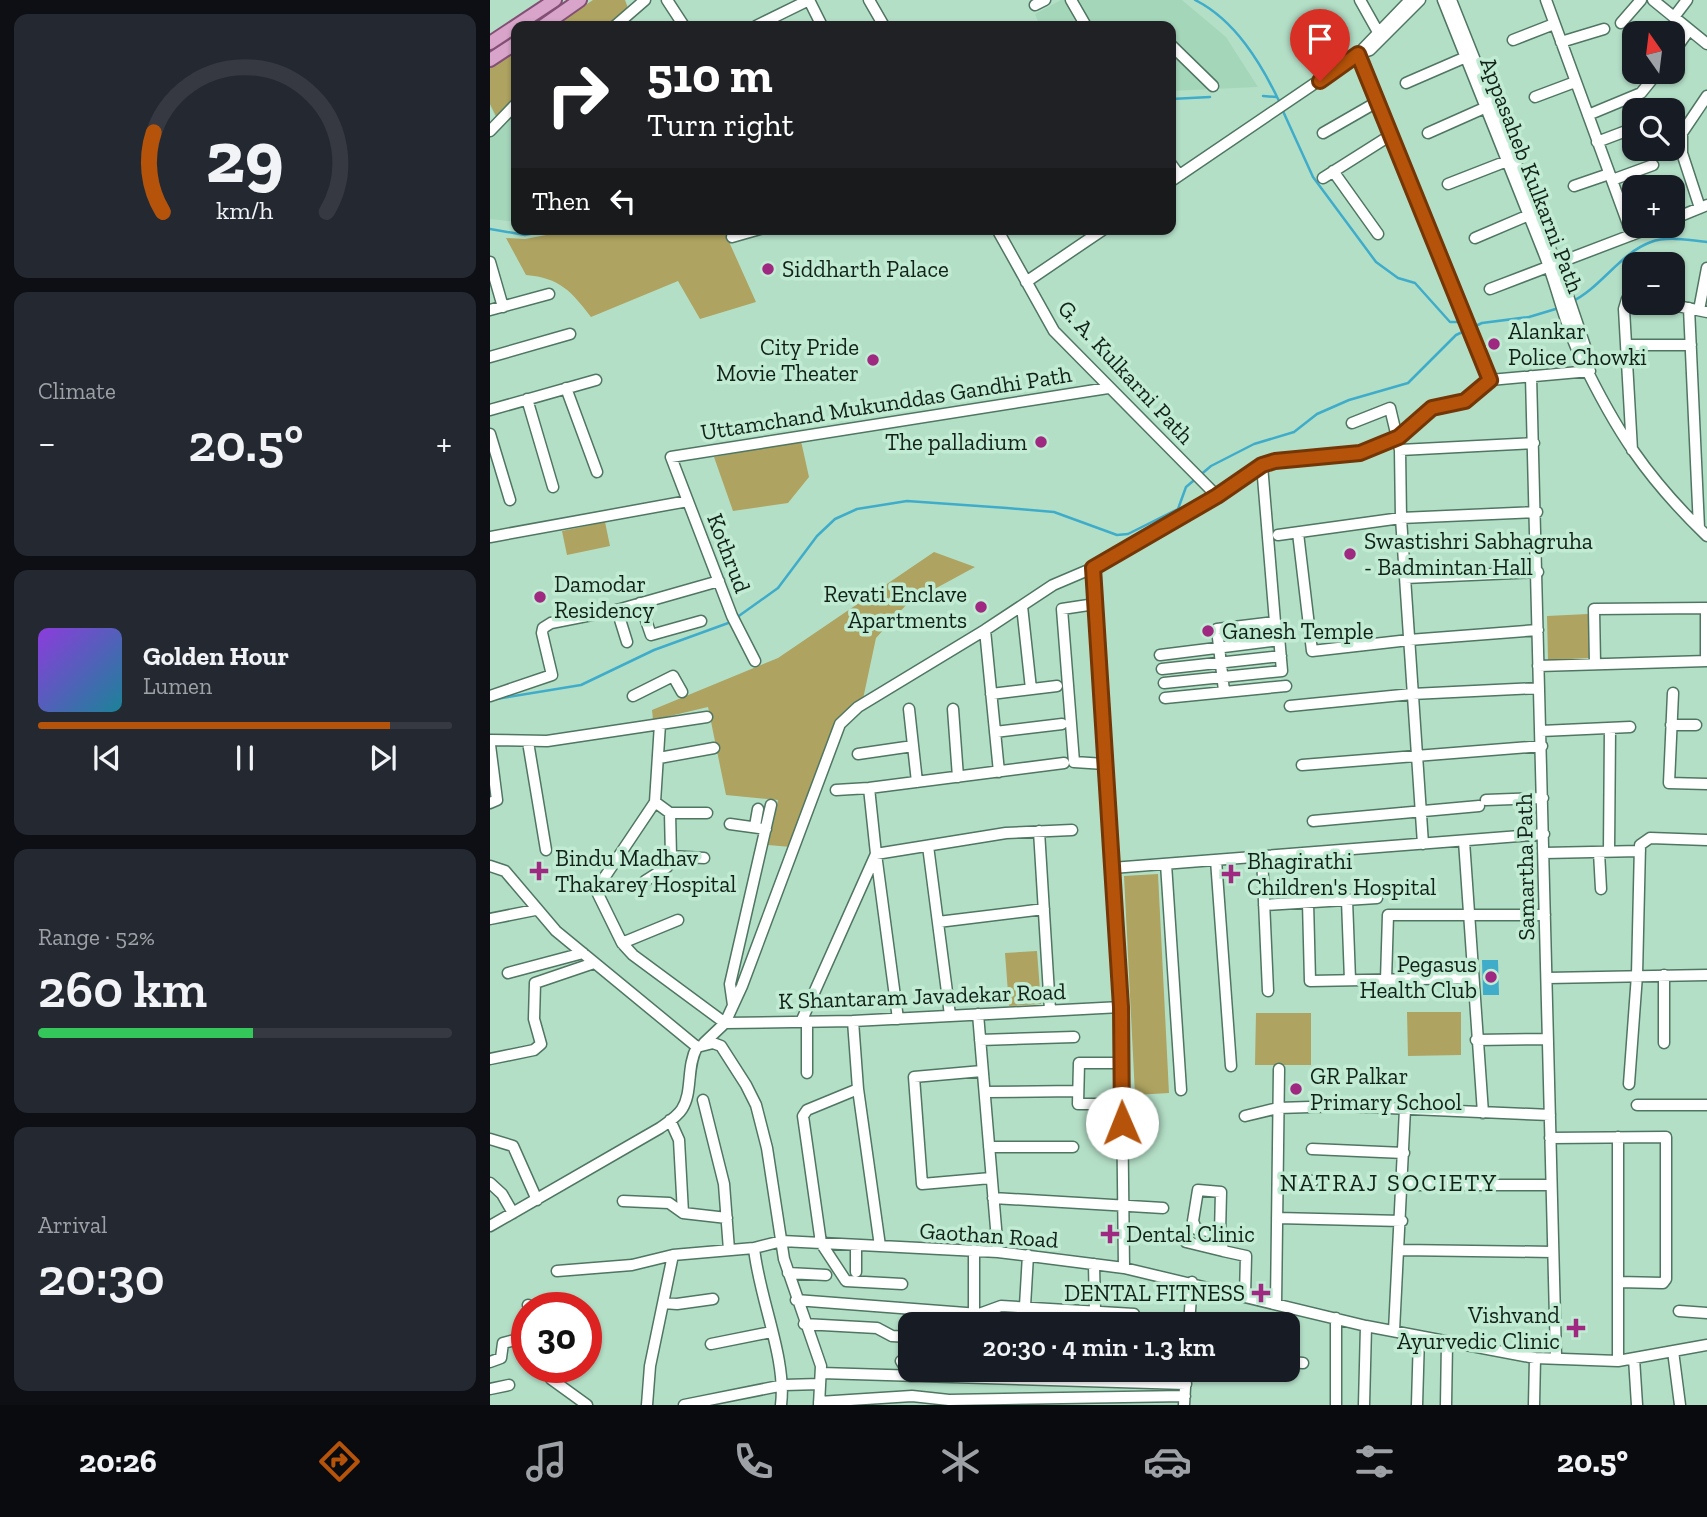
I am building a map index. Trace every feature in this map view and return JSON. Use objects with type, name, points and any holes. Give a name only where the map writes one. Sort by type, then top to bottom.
[{"type":"main road","points":[[523,21],[555,0]]},
{"type":"main road","points":[[550,21],[579,0]]},
{"type":"main road","points":[[490,43],[511,29]]},
{"type":"main road","points":[[490,60],[511,46]]},
{"type":"street","points":[[621,21],[645,0]]},
{"type":"street","points":[[667,0],[681,21]]},
{"type":"street","points":[[766,21],[809,0],[820,21]]},
{"type":"street","points":[[869,0],[881,21]]},
{"type":"street","points":[[1071,0],[1083,21]]},
{"type":"street","points":[[1360,0],[1378,32]]},
{"type":"street","points":[[1176,177],[1358,54],[1409,0]]},
{"type":"street","points":[[1358,54],[1370,50],[1420,0]]},
{"type":"street","name":"Appasaheb Kulkarni Path","points":[[1443,0],[1553,265],[1588,355],[1588,367],[1632,451],[1656,485],[1707,536]]},
{"type":"street","name":"Appasaheb Kulkarni Path","points":[[1451,0],[1507,161],[1553,265]]},
{"type":"street","points":[[1546,0],[1622,209]]},
{"type":"street","points":[[1621,23],[1641,0]]},
{"type":"street","points":[[1653,0],[1689,30],[1706,40]]},
{"type":"street","points":[[1674,17],[1687,0]]},
{"type":"street","points":[[1514,40],[1554,24]]},
{"type":"street","points":[[1561,42],[1604,29]]},
{"type":"street","points":[[1685,36],[1689,30]]},
{"type":"street","points":[[1358,54],[1490,380]]},
{"type":"street","points":[[1176,57],[1213,86]]},
{"type":"street","points":[[1406,83],[1466,57]]},
{"type":"street","points":[[1535,97],[1575,82]]},
{"type":"street","points":[[1588,115],[1641,93],[1648,84]]},
{"type":"street","points":[[1685,214],[1703,207],[1682,153],[1682,133],[1707,96]]},
{"type":"street","points":[[1322,134],[1377,102]]},
{"type":"street","points":[[1428,132],[1489,106]]},
{"type":"street","points":[[490,131],[511,109]]},
{"type":"street","points":[[1597,142],[1622,133]]},
{"type":"street","points":[[1323,178],[1391,135]]},
{"type":"street","points":[[1448,184],[1507,161]]},
{"type":"street","points":[[1574,186],[1653,165]]},
{"type":"street","points":[[1334,172],[1378,234]]},
{"type":"street","points":[[1475,238],[1529,215]]},
{"type":"street","points":[[732,237],[739,235]]},
{"type":"street","name":"G. A. Kulkarni Path","points":[[1000,235],[1054,331],[1217,496]]},
{"type":"street","points":[[1026,282],[1095,235]]},
{"type":"street","points":[[1490,289],[1624,238]]},
{"type":"street","points":[[490,262],[503,307]]},
{"type":"street","points":[[1699,528],[1691,345],[1707,268]]},
{"type":"street","points":[[490,310],[549,294]]},
{"type":"street","points":[[1625,315],[1632,451]]},
{"type":"street","points":[[490,357],[570,334]]},
{"type":"street","points":[[1626,345],[1691,345]]},
{"type":"street","points":[[490,1226],[670,1120],[682,1109],[688,1090],[688,1067],[700,1045],[724,1023],[733,1005],[839,724],[858,707],[1053,585],[1093,568],[1217,496],[1262,465],[1275,461],[1360,453],[1399,437],[1432,408],[1465,401],[1490,380],[1588,367]]},
{"type":"street","name":"Samartha Path","points":[[1531,376],[1537,512],[1538,666],[1556,1357]]},
{"type":"street","points":[[490,410],[596,380]]},
{"type":"street","points":[[566,388],[597,472]]},
{"type":"street","name":"Uttamchand Mukunddas Gandhi Path","points":[[671,457],[1108,388]]},
{"type":"street","points":[[527,399],[553,487]]},
{"type":"street","points":[[1352,424],[1390,408],[1399,437],[1401,518],[1423,844]]},
{"type":"street","points":[[490,433],[510,500]]},
{"type":"street","points":[[1400,450],[1534,443]]},
{"type":"street","name":"Kothrud","points":[[671,457],[732,616],[755,662]]},
{"type":"street","points":[[1164,683],[1282,671],[1278,625],[1275,622],[1262,465]]},
{"type":"street","points":[[490,537],[688,501]]},
{"type":"street","points":[[1279,535],[1401,518],[1537,512]]},
{"type":"street","points":[[1298,533],[1312,651],[1538,630]]},
{"type":"street","points":[[1093,568],[1121,1007],[1124,1268]]},
{"type":"street","points":[[1405,578],[1538,572]]},
{"type":"street","points":[[490,696],[552,676],[543,628],[719,581]]},
{"type":"street","points":[[640,603],[651,635],[701,621]]},
{"type":"street","points":[[1095,604],[1062,609],[1074,762],[1105,764]]},
{"type":"street","points":[[1022,606],[1031,689]]},
{"type":"street","points":[[1538,666],[1707,661],[1707,608],[1594,609],[1595,664]]},
{"type":"street","points":[[617,610],[627,642]]},
{"type":"street","points":[[1224,691],[1217,629],[1275,622]]},
{"type":"street","points":[[985,630],[999,772]]},
{"type":"street","points":[[1160,654],[1280,640]]},
{"type":"street","points":[[1162,668],[1281,656]]},
{"type":"street","points":[[633,696],[673,676],[682,692]]},
{"type":"street","points":[[1165,698],[1286,685]]},
{"type":"street","points":[[991,694],[1057,686]]},
{"type":"street","points":[[1290,706],[1412,694],[1539,688]]},
{"type":"street","points":[[1673,692],[1669,783],[1707,784]]},
{"type":"street","points":[[909,709],[917,782]]},
{"type":"street","points":[[953,709],[958,777]]},
{"type":"street","points":[[490,740],[528,742],[706,718]]},
{"type":"street","points":[[660,724],[655,802],[596,890],[622,943],[724,1023]]},
{"type":"street","points":[[995,732],[1062,724]]},
{"type":"street","points":[[1671,725],[1696,725]]},
{"type":"street","points":[[1541,731],[1630,727]]},
{"type":"street","points":[[1601,889],[1610,728]]},
{"type":"street","points":[[528,742],[546,850]]},
{"type":"street","points":[[490,746],[497,800],[490,803]]},
{"type":"street","points":[[858,754],[913,746]]},
{"type":"street","points":[[1301,765],[1542,746]]},
{"type":"street","points":[[659,758],[714,748]]},
{"type":"street","points":[[836,790],[1064,763]]},
{"type":"street","points":[[869,788],[898,1019]]},
{"type":"street","points":[[1313,821],[1543,798]]},
{"type":"street","points":[[655,802],[670,813],[707,813]]},
{"type":"street","points":[[733,1005],[730,984],[760,827],[771,805]]},
{"type":"street","points":[[758,809],[760,827]]},
{"type":"street","points":[[645,881],[667,867],[671,856],[670,813]]},
{"type":"street","points":[[730,824],[760,827]]},
{"type":"street","points":[[876,854],[1006,833],[1072,830]]},
{"type":"street","points":[[1039,831],[1050,1010]]},
{"type":"street","points":[[1112,868],[1544,834]]},
{"type":"street","points":[[1629,1084],[1637,975],[1640,851],[1644,840],[1650,838],[1707,840]]},
{"type":"street","points":[[1464,841],[1483,1113]]},
{"type":"street","points":[[928,846],[950,1016]]},
{"type":"street","points":[[1544,853],[1640,851]]},
{"type":"street","points":[[807,1073],[804,1022],[876,854]]},
{"type":"street","points":[[671,856],[704,858]]},
{"type":"street","points":[[1262,856],[1268,991]]},
{"type":"street","points":[[1216,860],[1231,1066]]},
{"type":"street","points":[[1166,864],[1181,1090]]},
{"type":"street","points":[[490,866],[505,871],[535,910],[583,953],[700,1045],[721,1046],[747,1085],[756,1105],[767,1148],[788,1273],[821,1366],[819,1404],[912,1396],[949,1400],[1184,1401],[1186,1384],[1117,1382]]},
{"type":"street","points":[[1264,905],[1377,898]]},
{"type":"street","points":[[1347,900],[1350,980]]},
{"type":"street","points":[[1308,902],[1310,981],[1472,978]]},
{"type":"street","points":[[937,922],[1044,909]]},
{"type":"street","points":[[490,919],[535,910]]},
{"type":"street","points":[[1386,980],[1387,916],[1545,915]]},
{"type":"street","points":[[622,943],[678,920]]},
{"type":"street","points":[[508,973],[541,967],[583,953]]},
{"type":"street","points":[[490,1059],[534,1050],[541,1044],[534,1019],[534,983],[594,962]]},
{"type":"street","points":[[1664,975],[1664,1043]]},
{"type":"street","points":[[1547,978],[1707,975]]},
{"type":"street","name":"K Shantaram Javadekar Road","points":[[724,1023],[853,1021],[1121,1007]]},
{"type":"street","points":[[978,1014],[999,1252]]},
{"type":"street","points":[[853,1021],[858,1089],[880,1247]]},
{"type":"street","points":[[980,1040],[1074,1037]]},
{"type":"street","points":[[1476,1040],[1548,1039]]},
{"type":"street","points":[[1122,1063],[1079,1063],[1078,1104],[1122,1104]]},
{"type":"street","points":[[1276,1304],[1279,1069]]},
{"type":"street","points":[[982,1071],[914,1077],[922,1184],[992,1178]]},
{"type":"street","points":[[858,1089],[807,1110],[803,1116],[821,1243],[846,1281],[901,1284]]},
{"type":"street","points":[[985,1092],[1079,1091]]},
{"type":"street","points":[[703,1100],[724,1184],[729,1251]]},
{"type":"street","points":[[1637,1105],[1707,1105]]},
{"type":"street","points":[[1245,1116],[1278,1108],[1405,1109],[1550,1115]]},
{"type":"street","points":[[1395,1331],[1401,1250],[1405,1109]]},
{"type":"street","points":[[670,1120],[679,1140],[683,1213]]},
{"type":"street","points":[[1618,1137],[1618,1361]]},
{"type":"street","points":[[1550,1138],[1666,1137],[1666,1279],[1663,1283],[1618,1282]]},
{"type":"street","points":[[490,1139],[513,1146],[537,1200]]},
{"type":"street","points":[[989,1147],[1073,1147]]},
{"type":"street","points":[[1312,1149],[1404,1153]]},
{"type":"street","points":[[1278,1180],[1313,1181]]},
{"type":"street","points":[[490,1183],[502,1194],[513,1213]]},
{"type":"street","points":[[1403,1185],[1551,1185]]},
{"type":"street","points":[[1220,1233],[1196,1229],[1193,1221],[1198,1190],[1221,1192],[1220,1233],[1223,1251]]},
{"type":"street","points":[[993,1198],[1163,1208]]},
{"type":"street","points":[[623,1201],[669,1203],[683,1213],[727,1218]]},
{"type":"street","points":[[1277,1217],[1402,1221]]},
{"type":"street","name":"Gaothan Road","points":[[557,1271],[632,1265],[673,1255],[754,1248],[782,1241],[974,1250],[1124,1268],[1192,1282],[1366,1326],[1535,1358],[1618,1361],[1707,1345]]},
{"type":"street","points":[[1185,1242],[1246,1256],[1245,1296]]},
{"type":"street","points":[[856,1245],[856,1272]]},
{"type":"street","points":[[754,1248],[757,1278],[784,1385],[781,1405]]},
{"type":"street","points":[[974,1250],[974,1312]]},
{"type":"street","points":[[1401,1250],[1553,1252]]},
{"type":"street","points":[[647,1405],[650,1366],[673,1255]]},
{"type":"street","points":[[1025,1306],[1028,1255]]},
{"type":"street","points":[[1094,1264],[1095,1311]]},
{"type":"street","points":[[788,1273],[826,1275]]},
{"type":"street","points":[[1190,1312],[1192,1282]]},
{"type":"street","points":[[663,1303],[677,1304],[713,1299]]},
{"type":"street","points":[[796,1300],[960,1312]]},
{"type":"street","points":[[978,1312],[1001,1306],[1108,1312]]},
{"type":"street","points":[[1679,1311],[1707,1312]]},
{"type":"street","points":[[1336,1318],[1336,1405]]},
{"type":"street","points":[[804,1324],[877,1328],[898,1336]]},
{"type":"street","points":[[1364,1405],[1366,1326]]},
{"type":"street","points":[[711,1344],[771,1332]]},
{"type":"street","points":[[1417,1405],[1419,1336]]},
{"type":"street","points":[[490,1362],[501,1358],[503,1343],[511,1341]]},
{"type":"street","points":[[1446,1405],[1447,1342]]},
{"type":"street","points":[[1673,1351],[1680,1405]]},
{"type":"street","points":[[1534,1405],[1535,1358]]},
{"type":"street","points":[[1634,1358],[1637,1405]]},
{"type":"street","points":[[684,1405],[820,1379],[898,1376]]},
{"type":"street","points":[[557,1383],[587,1405]]},
{"type":"street","points":[[490,1389],[509,1385]]},
{"type":"shaded area","points":[[593,0],[625,0],[628,8],[611,21],[562,21]]},
{"type":"shaded area","points":[[1061,0],[1182,0],[1226,37],[1258,87],[1176,91],[1176,21],[1038,21],[1035,14]]},
{"type":"shaded area","points":[[511,54],[511,221],[490,219],[490,127],[496,118],[490,106],[490,68]]},
{"type":"shaded area","points":[[511,54],[511,104],[497,118],[490,104],[490,68]]},
{"type":"shaded area","points":[[546,235],[729,235],[730,244],[756,302],[700,319],[678,281],[591,317],[564,287],[548,279],[526,275],[506,238],[525,239]]},
{"type":"shaded area","points":[[801,441],[809,477],[788,503],[733,511],[714,457]]},
{"type":"shaded area","points":[[605,522],[610,546],[567,555],[562,531]]},
{"type":"shaded area","points":[[934,552],[975,567],[907,604],[876,638],[863,699],[836,723],[791,847],[768,845],[778,800],[726,795],[708,707],[653,720],[652,710],[778,658]]},
{"type":"shaded area","points":[[1588,614],[1590,658],[1548,660],[1547,616]]},
{"type":"shaded area","points":[[1158,874],[1169,1093],[1135,1095],[1124,876]]},
{"type":"shaded area","points":[[1037,951],[1041,1004],[1009,1006],[1005,953]]},
{"type":"shaded area","points":[[1407,1012],[1461,1012],[1461,1055],[1408,1056]]},
{"type":"shaded area","points":[[1256,1013],[1311,1013],[1311,1065],[1255,1065]]},
{"type":"water","name":"Pegasus Health Club","points":[[1482,960],[1498,960],[1499,995],[1483,995]]},
{"type":"waterway","points":[[1195,0],[1222,19],[1245,44],[1280,103]]},
{"type":"waterway","points":[[1263,96],[1277,97]]},
{"type":"waterway","points":[[1176,99],[1210,97]]},
{"type":"waterway","points":[[1282,109],[1313,177],[1376,262],[1398,278],[1415,283],[1450,322],[1463,322]]},
{"type":"waterway","points":[[490,229],[511,233]]},
{"type":"waterway","points":[[1571,302],[1592,288],[1630,254],[1651,242],[1671,239],[1707,242]]},
{"type":"waterway","points":[[736,618],[778,588],[817,536],[835,519],[857,509],[907,501],[1054,512],[1117,535],[1128,534],[1178,509],[1186,487],[1211,466],[1254,444],[1294,432],[1317,414],[1349,400],[1408,383],[1456,335],[1482,323],[1529,317],[1559,308]]},
{"type":"waterway","points":[[496,699],[581,685],[654,650],[731,622]]},
{"type":"place","name":"Siddharth Palace","points":[[768,269]]},
{"type":"place","name":"Alankar Police Chowki","points":[[1494,344]]},
{"type":"place","name":"City Pride Movie Theater","points":[[873,360]]},
{"type":"place","name":"The palladium","points":[[1041,442]]},
{"type":"place","name":"Swastishri Sabhagruha - Badmintan Hall","points":[[1350,554]]},
{"type":"place","name":"Damodar Residency","points":[[540,597]]},
{"type":"place","name":"Revati Enclave Apartments","points":[[981,607]]},
{"type":"place","name":"Ganesh Temple","points":[[1208,631]]},
{"type":"place","name":"Bindu Madhav Thakarey Hospital","points":[[539,871]]},
{"type":"place","name":"Bhagirathi Children's Hospital","points":[[1231,874]]},
{"type":"place","name":"Pegasus Health Club","points":[[1491,977]]},
{"type":"place","name":"GR Palkar Primary School","points":[[1296,1089]]},
{"type":"place","name":"Dental Clinic","points":[[1110,1234]]},
{"type":"place","name":"DENTAL FITNESS","points":[[1261,1293]]},
{"type":"place","name":"Vishvand Ayurvedic Clinic","points":[[1576,1328]]},
{"type":"district","name":"NATRAJ SOCIETY","points":[[1389,1183]]},
{"type":"route","points":[[1122,1123],[1121,1007],[1093,568],[1217,496],[1262,465],[1295,458],[1360,453],[1399,437],[1432,408],[1465,401],[1490,380],[1358,54],[1320,81]]}]
